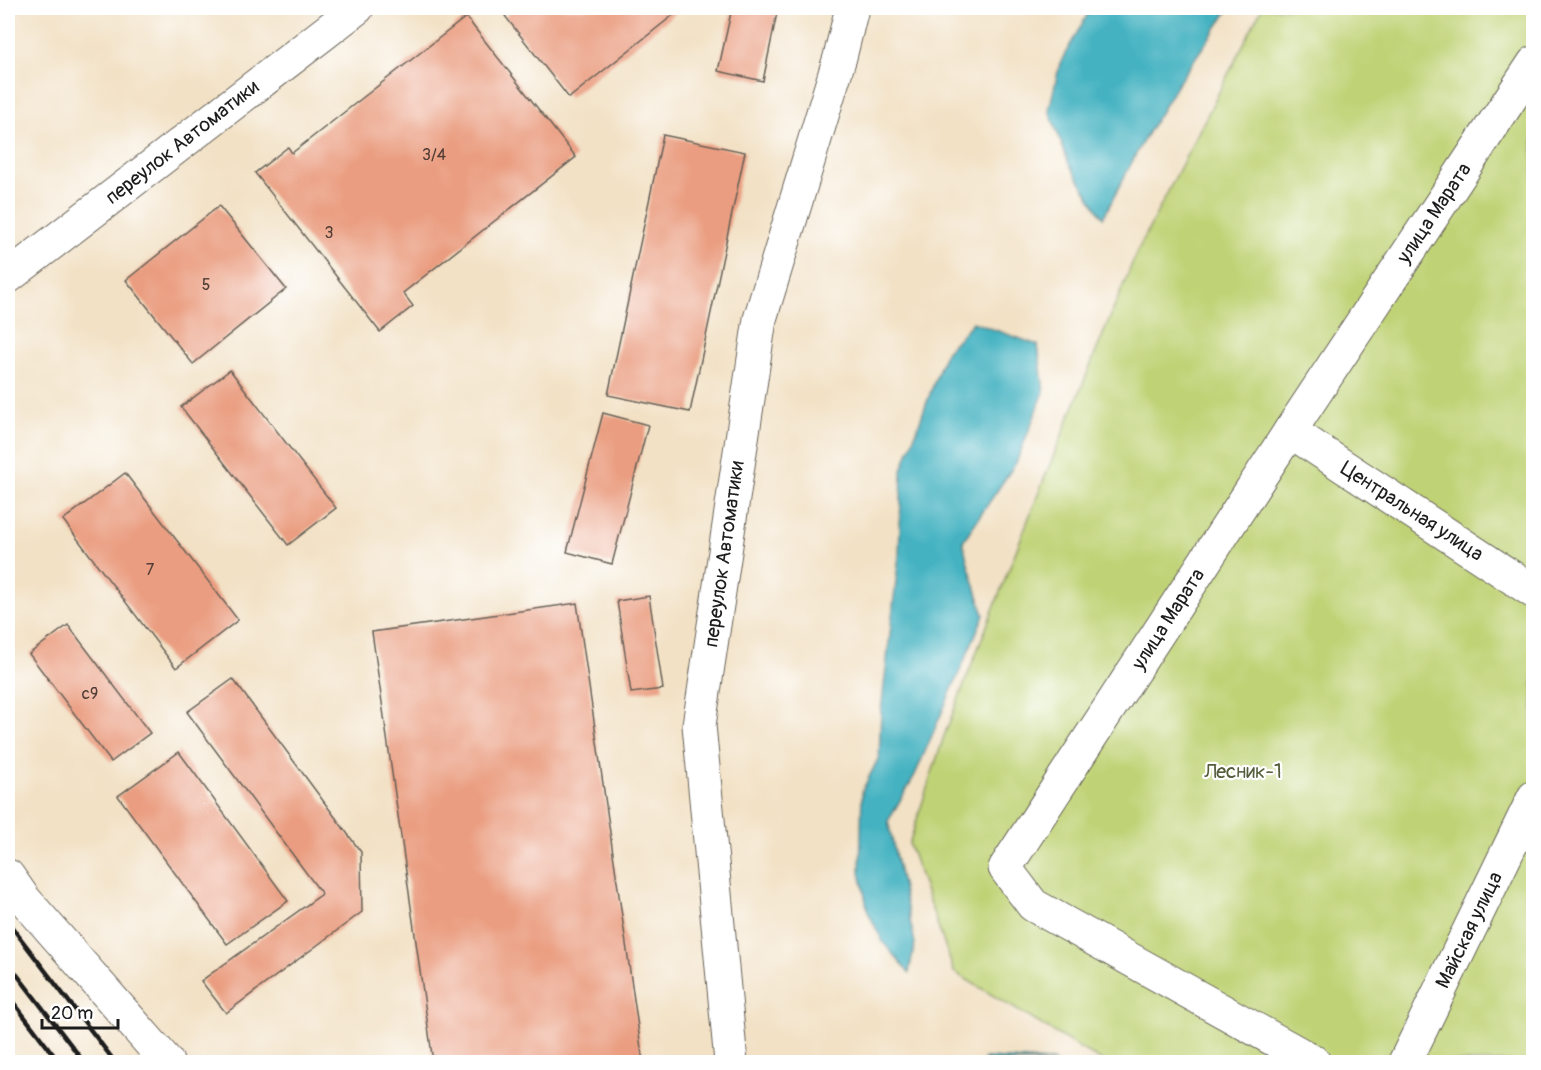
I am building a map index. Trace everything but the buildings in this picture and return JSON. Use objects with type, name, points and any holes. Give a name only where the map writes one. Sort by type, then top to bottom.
[{"type":"street","name":"переулок Автоматики","points":[[8,277],[357,8]]},
{"type":"street","name":"переулок Автоматики","points":[[731,1062],[699,725],[759,319],[840,57],[852,8]]},
{"type":"street","name":"улица Марата","points":[[1314,1062],[1033,905],[1005,868],[1533,63]]},
{"type":"street","name":"Центральная улица","points":[[1290,431],[1533,592]]},
{"type":"street","name":"Майская улица","points":[[1405,1062],[1533,797]]},
{"type":"street","points":[[8,876],[24,899],[167,1062]]},
{"type":"green space","name":"Лесник-1","points":[[1262,8],[1533,8],[1533,1062],[1103,1062],[954,972],[909,844],[944,736],[1044,479],[1136,254]]},
{"type":"water","points":[[1091,8],[1230,8],[1176,86],[1143,141],[1103,218],[1069,164],[1049,110],[1060,63]]},
{"type":"water","points":[[973,322],[1038,345],[1044,392],[1016,463],[963,541],[984,615],[915,775],[888,821],[915,943],[909,973],[883,942],[868,912],[860,872],[862,791],[879,757],[881,712],[899,555],[902,470],[945,353]]},
{"type":"water","points":[[985,1058],[1052,1061],[1055,1062],[983,1062]]},
{"type":"railway","points":[[8,922],[115,1062]]},
{"type":"railway","points":[[8,963],[84,1062]]},
{"type":"railway","points":[[8,995],[59,1062]]}]
